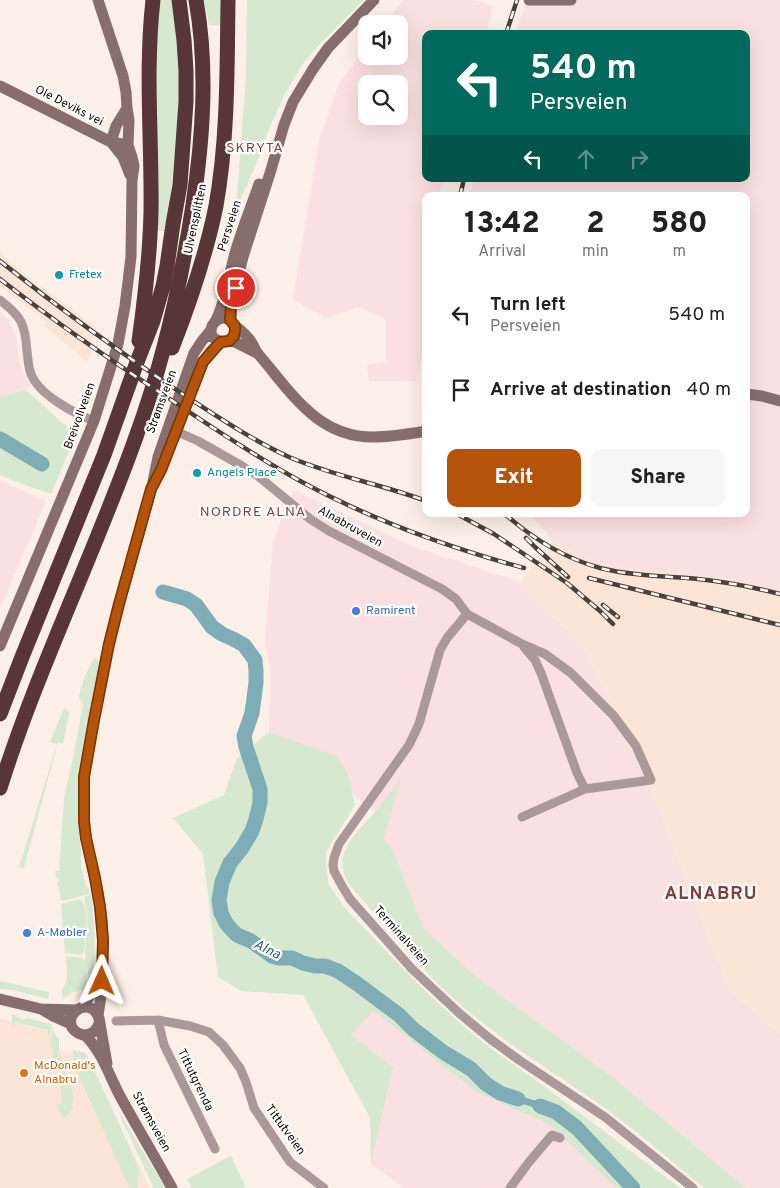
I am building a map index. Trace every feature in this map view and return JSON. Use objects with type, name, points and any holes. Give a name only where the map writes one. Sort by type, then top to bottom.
[{"type":"highway","points":[[137,362],[150,244],[149,80],[153,0]]},
{"type":"highway","points":[[0,714],[104,455],[153,322],[163,286],[180,185],[187,87],[184,40],[178,0]]},
{"type":"highway","points":[[0,788],[33,693],[138,433],[161,357],[188,237],[200,152],[203,54],[196,0]]},
{"type":"highway","name":"Ulvensplitten","points":[[138,433],[197,279],[213,218],[222,166],[226,113],[228,0]]},
{"type":"main road","points":[[98,0],[123,76],[129,120],[128,146]]},
{"type":"main road","name":"Persveien","points":[[213,326],[224,299],[243,228],[264,170],[278,141],[293,102],[328,48],[374,0]]},
{"type":"main road","points":[[529,0],[571,0]]},
{"type":"main road","name":"Ole Deviks vei","points":[[0,86],[111,142],[128,146]]},
{"type":"main road","points":[[111,142],[116,126],[126,108]]},
{"type":"main road","name":"Persveien","points":[[233,323],[231,307],[243,257],[272,170],[278,141]]},
{"type":"main road","name":"Breivollveien","points":[[111,142],[123,156],[132,181]]},
{"type":"main road","name":"Breivollveien","points":[[0,646],[94,421],[118,344],[131,257],[132,181],[134,166],[128,146]]},
{"type":"main road","points":[[257,353],[235,342],[214,338],[213,326],[221,318],[233,323],[244,333],[257,353],[306,409],[319,420],[333,428],[349,434],[373,437],[422,432]]},
{"type":"main road","points":[[225,341],[234,336],[233,323]]},
{"type":"main road","name":"Strømsveien","points":[[171,429],[194,353],[213,326]]},
{"type":"main road","name":"Strømsveien","points":[[108,1068],[98,1019],[102,989],[103,940],[101,913],[84,821],[84,777],[109,644],[158,457],[203,362],[212,351],[225,341]]},
{"type":"main road","points":[[750,394],[780,400]]},
{"type":"main road","name":"Strømsveien","points":[[80,1008],[91,994],[102,967]]},
{"type":"main road","points":[[0,999],[41,1009],[80,1008],[91,1008],[96,1013],[98,1019],[96,1030],[89,1035],[81,1035],[74,1031],[71,1024],[72,1015],[80,1008]]},
{"type":"main road","points":[[41,1009],[71,1024]]},
{"type":"main road","name":"Strømsveien","points":[[85,1035],[108,1068],[120,1094],[172,1188]]},
{"type":"street","points":[[0,300],[16,313],[24,327],[29,369],[37,384],[73,411],[94,421]]},
{"type":"street","name":"Alnabruveien","points":[[171,429],[198,441],[258,476],[310,519],[328,531],[442,589],[456,599],[467,614],[544,654],[571,673],[614,716],[636,746],[651,780],[585,789],[522,817]]},
{"type":"street","name":"Terminalveien","points":[[467,614],[447,638],[440,650],[419,724],[409,745],[339,844],[334,858],[334,871],[350,899],[412,969],[459,1013],[519,1060],[605,1117],[693,1188]]},
{"type":"street","name":"Alnabruveien","points":[[522,644],[535,660],[541,673],[577,773],[585,789]]},
{"type":"street","name":"Tittutveien","points":[[116,1021],[158,1020],[210,1032],[223,1045],[240,1068],[254,1108],[286,1157],[324,1188]]},
{"type":"street","name":"Tittutgrenda","points":[[158,1020],[164,1045],[215,1149]]},
{"type":"street","points":[[510,1188],[552,1135],[560,1138]]},
{"type":"shaded area","points":[[403,0],[475,0],[493,6],[487,30],[422,30],[422,182],[443,182],[440,192],[422,192],[422,357],[416,381],[369,381],[367,365],[386,362],[386,319],[358,307],[326,318],[293,299],[319,141],[339,83],[358,58],[358,65],[408,65],[408,15],[392,15]]},
{"type":"shaded area","points":[[527,0],[780,0],[780,590],[739,580],[617,567],[583,558],[552,541],[532,517],[750,517],[750,192],[470,192],[473,182],[750,182],[750,30],[516,30]]},
{"type":"shaded area","points":[[0,251],[13,265],[95,326],[96,331],[87,362],[44,326],[45,321],[0,286]]},
{"type":"shaded area","points":[[0,312],[9,320],[15,332],[19,362],[31,386],[26,390],[0,397]]},
{"type":"shaded area","points":[[0,481],[46,501],[0,609]]},
{"type":"shaded area","points":[[294,490],[412,546],[520,582],[584,648],[641,765],[730,991],[780,1034],[780,1188],[746,1188],[614,1078],[480,980],[424,929],[393,851],[384,840],[400,780],[375,812],[352,794],[347,770],[335,755],[269,732],[271,672],[265,644],[273,541]]},
{"type":"shaded area","points":[[552,541],[583,558],[616,567],[739,580],[780,590],[780,1034],[730,991],[641,765],[584,648],[520,582]]},
{"type":"shaded area","points":[[374,1010],[476,1092],[550,1125],[616,1188],[404,1188],[371,1164],[393,1067],[351,1035]]},
{"type":"shaded area","points":[[0,1018],[48,1031],[60,1050],[85,1056],[150,1188],[0,1188]]},
{"type":"green space","points":[[160,0],[171,0],[173,6],[179,53],[180,80],[176,145],[164,231],[157,231],[157,39]]},
{"type":"green space","points":[[204,0],[220,0],[220,25],[209,25]]},
{"type":"green space","points":[[247,0],[364,0],[302,65],[285,94],[268,131],[260,155],[236,210],[246,76]]},
{"type":"green space","points":[[26,390],[76,435],[51,494],[0,475],[0,397]]},
{"type":"green space","points":[[95,658],[99,663],[87,724],[78,798],[81,867],[85,882],[91,893],[63,901],[61,900],[57,882],[59,878],[56,878],[55,871],[59,871],[64,798],[83,704],[79,698],[81,687],[83,686],[85,675]]},
{"type":"green space","points":[[64,708],[68,710],[69,714],[63,744],[58,742],[24,868],[19,867],[57,744],[50,742]]},
{"type":"green space","points":[[269,732],[335,755],[347,770],[355,805],[326,852],[329,885],[344,907],[418,984],[463,1026],[680,1188],[616,1188],[550,1125],[476,1092],[374,1011],[351,1035],[393,1067],[371,1164],[370,1118],[303,995],[241,991],[218,977],[203,854],[173,818],[224,795],[237,758]]},
{"type":"green space","points":[[401,778],[384,840],[393,851],[424,929],[480,980],[614,1078],[746,1188],[704,1188],[602,1106],[509,1043],[465,1009],[437,983],[408,953],[349,884],[342,864],[346,848]]},
{"type":"green space","points":[[91,894],[94,955],[88,991],[86,990],[87,987],[71,993],[62,1000],[62,989],[67,978],[66,956],[82,958],[85,961],[87,918],[85,896]],"holes":[[[86,964],[88,977],[87,987]]]},
{"type":"green space","points":[[79,899],[83,902],[86,915],[84,952],[81,955],[65,953],[61,904]]},
{"type":"green space","points":[[0,981],[49,992],[49,997],[48,999],[13,990],[0,989]]},
{"type":"green space","points":[[12,1014],[25,1020],[27,1018],[51,1024],[53,1028],[49,1042],[48,1030],[15,1022],[15,1027],[13,1027]]},
{"type":"green space","points":[[53,1030],[59,1040],[59,1052],[74,1099],[73,1108],[65,1118],[63,1118],[55,1105],[62,1104],[58,1062],[54,1062],[52,1046],[50,1045]]},
{"type":"green space","points":[[73,1050],[86,1053],[112,1108],[139,1169],[137,1188],[130,1188],[127,1183],[81,1081],[73,1058]]},
{"type":"green space","points":[[121,1115],[165,1188],[154,1188]]},
{"type":"green space","points":[[231,1156],[246,1188],[192,1188],[187,1179]]},
{"type":"water","points":[[502,1090],[561,1111],[557,1118],[536,1108],[498,1097]]},
{"type":"waterway","name":"Alna","points":[[0,439],[42,464]]},
{"type":"waterway","name":"Alna","points":[[163,592],[187,599],[196,605],[212,627],[244,645],[255,660],[256,683],[252,713],[244,736],[260,789],[260,803],[252,831],[230,863],[222,882],[219,900],[221,913],[226,923],[237,935],[251,941],[272,956],[292,958],[303,963],[325,966],[338,971],[399,1015],[413,1029],[443,1052],[471,1069],[486,1084],[500,1093],[518,1099]]},
{"type":"waterway","name":"Alna","points":[[540,1106],[556,1112],[577,1128],[633,1188]]},
{"type":"railway","points":[[507,30],[517,0]]},
{"type":"railway","points":[[461,192],[463,182]]},
{"type":"railway","points":[[0,261],[137,363],[235,428],[306,464],[422,500]]},
{"type":"railway","points":[[0,279],[124,369],[233,441],[302,482],[355,509],[438,542],[524,568]]},
{"type":"railway","points":[[463,517],[494,534],[567,583],[613,624]]},
{"type":"railway","points":[[509,517],[550,547],[574,559],[600,568],[636,574],[719,582],[780,594]]},
{"type":"railway","points":[[526,538],[568,577]]},
{"type":"railway","points":[[589,578],[780,625]]},
{"type":"railway","points":[[603,605],[618,617]]},
{"type":"place","name":"Fretex","points":[[59,275]]},
{"type":"place","name":"Angels Place","points":[[197,473]]},
{"type":"place","name":"Ramirent","points":[[356,611]]},
{"type":"place","name":"A-Møbler","points":[[27,933]]},
{"type":"place","name":"McDonald's Alnabru","points":[[24,1073]]},
{"type":"district","name":"SKRYTA","points":[[255,148]]},
{"type":"district","name":"NORDRE ALNA","points":[[253,512]]},
{"type":"district","name":"ALNABRU","points":[[711,894]]},
{"type":"route","points":[[102,981],[102,919],[84,821],[84,777],[94,720],[109,644],[151,489],[161,470],[203,362],[221,342],[229,341],[234,336],[234,324],[230,320],[230,314],[236,288]]}]
